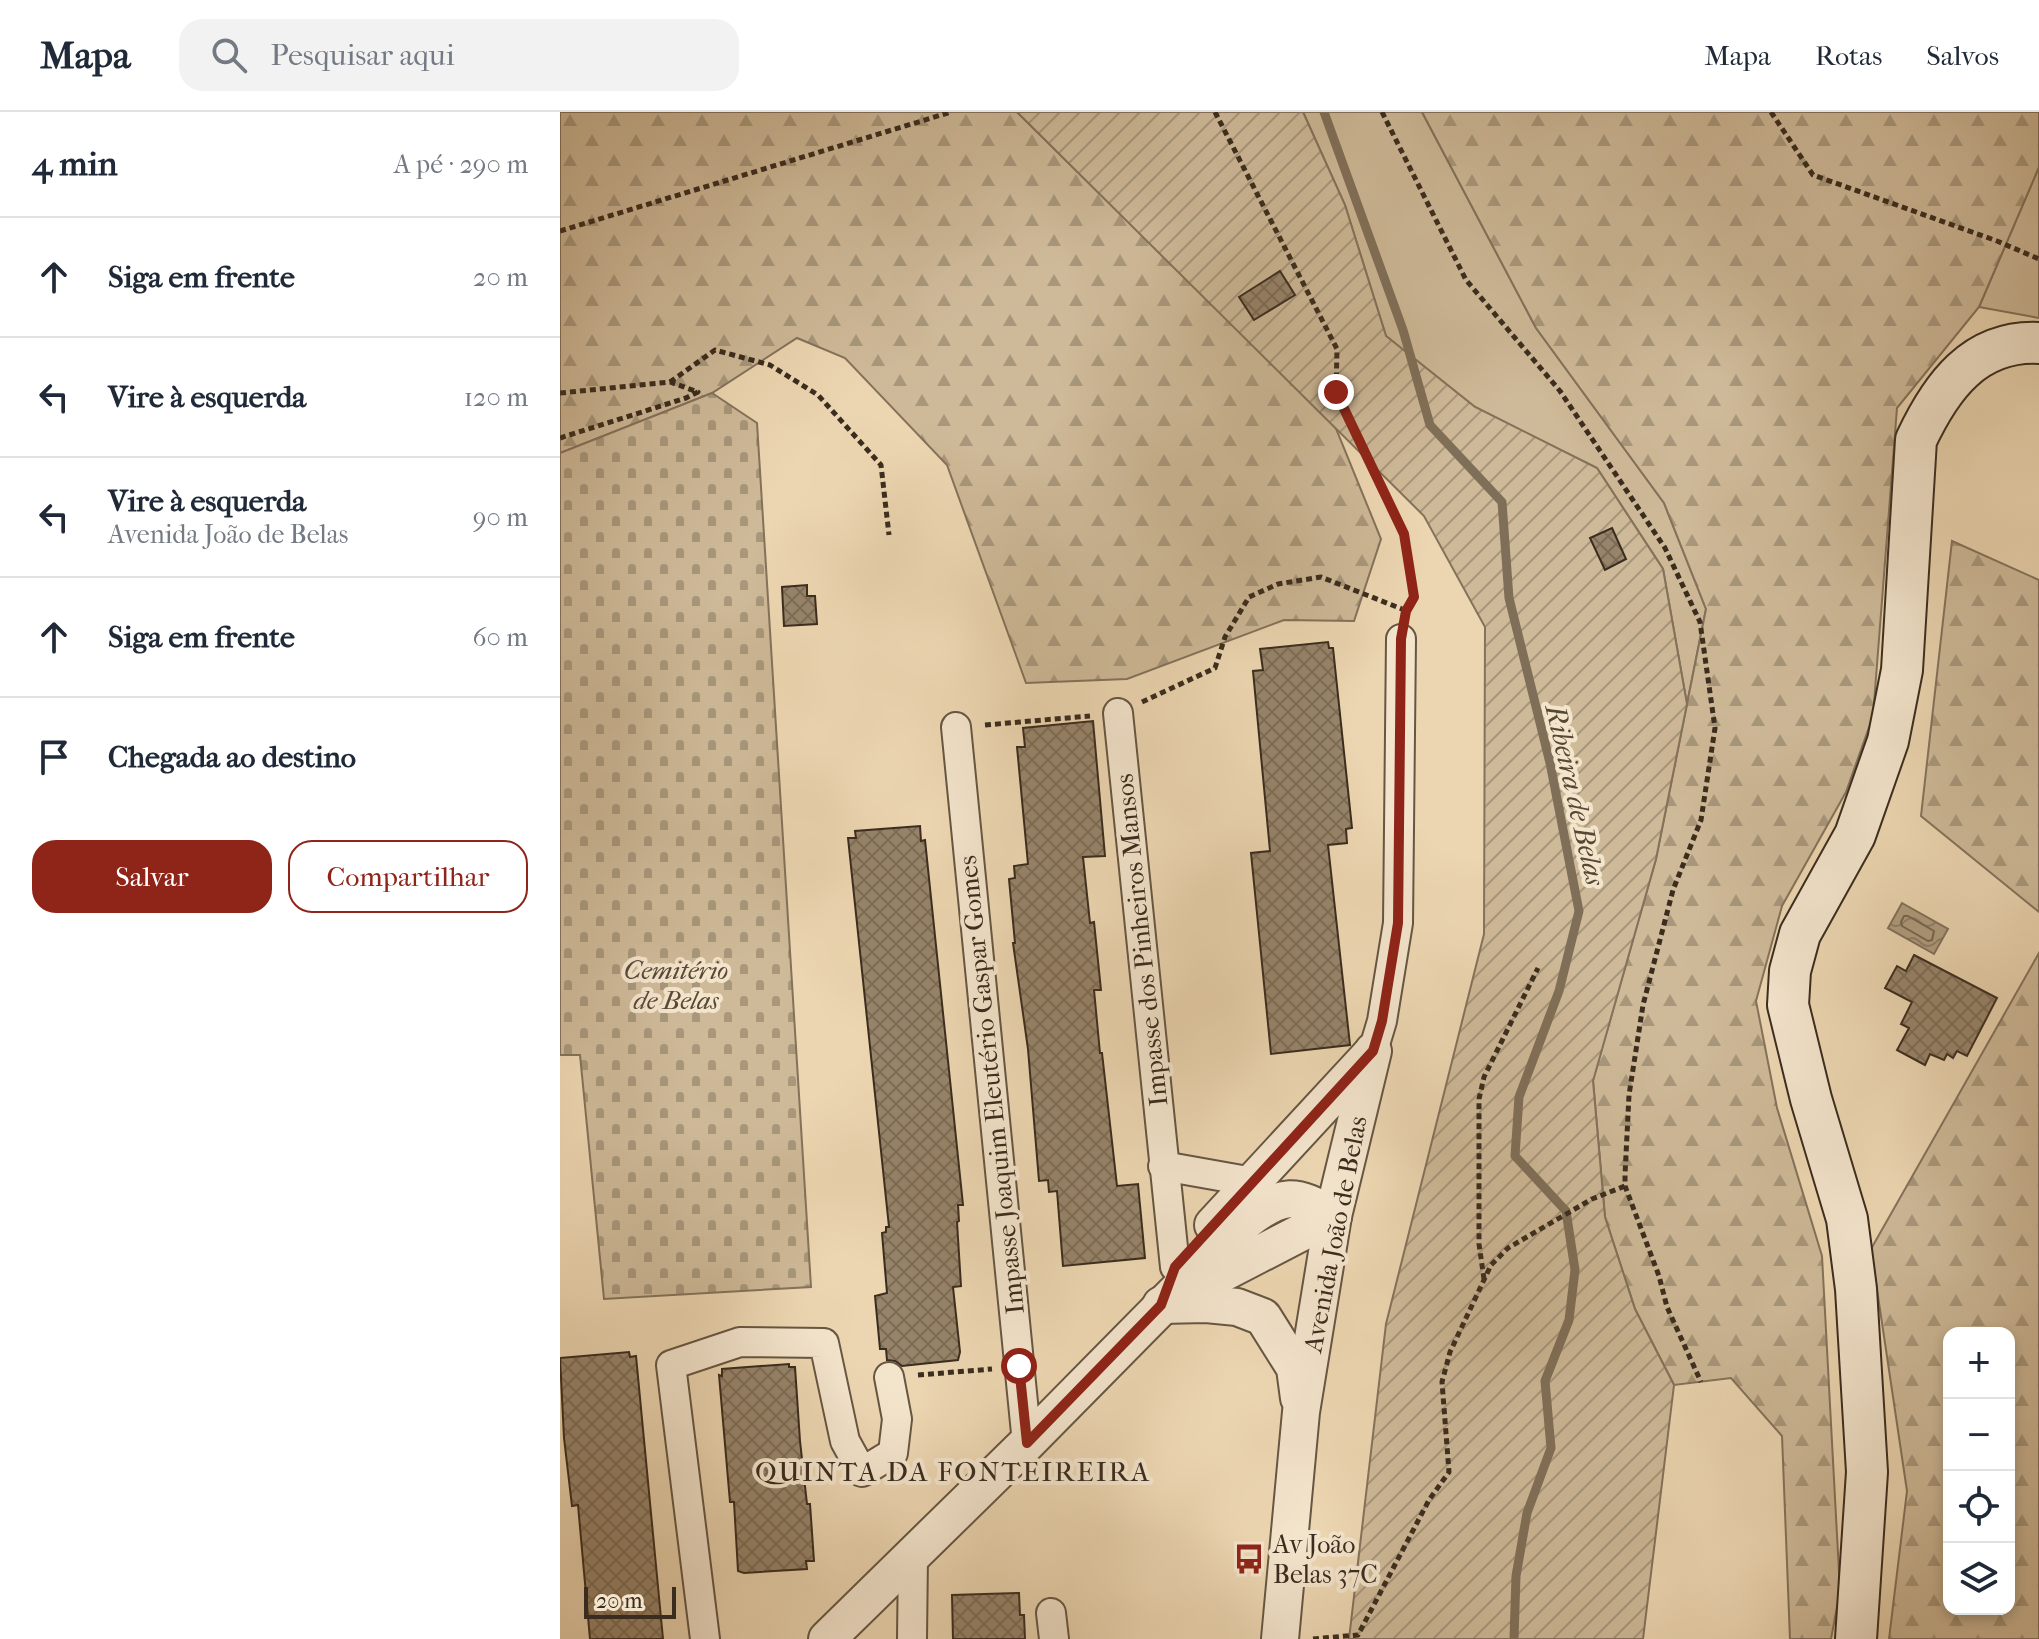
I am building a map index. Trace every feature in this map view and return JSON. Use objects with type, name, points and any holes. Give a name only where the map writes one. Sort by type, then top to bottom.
[{"type":"main road","points":[[1856,1639],[1867,1472],[1856,1289],[1847,1219],[1811,1099],[1788,1005],[1790,971],[1800,934],[1855,835],[1888,741],[1902,670],[1916,440],[1939,397],[1952,380],[1976,360],[1997,347],[2039,343]]},
{"type":"street","name":"Avenida João de Belas","points":[[1280,1639],[1301,1412],[1333,1216],[1382,1021],[1398,923],[1401,639]]},
{"type":"street","name":"Impasse dos Pinheiros Mansos","points":[[1118,713],[1175,1267]]},
{"type":"street","name":"Impasse Joaquim Eleutério Gaspar Gomes","points":[[956,727],[1027,1443]]},
{"type":"street","points":[[1161,1305],[1175,1267],[1373,1051]]},
{"type":"street","points":[[1163,1166],[1253,1182]]},
{"type":"street","points":[[827,1639],[1027,1443],[1247,1220],[1262,1209],[1287,1199],[1306,1200],[1333,1216]]},
{"type":"street","points":[[1161,1305],[1237,1307],[1263,1317],[1295,1368],[1301,1412]]},
{"type":"street","points":[[705,1639],[671,1365],[740,1342],[824,1343],[845,1441],[862,1472],[893,1453],[897,1419],[889,1377]]},
{"type":"street","points":[[912,1639],[913,1555]]},
{"type":"path","points":[[560,231],[951,112]]},
{"type":"path","points":[[1215,112],[1337,349],[1336,392],[1404,534],[1414,597],[1406,611],[1401,639]]},
{"type":"path","points":[[1382,112],[1466,280],[1568,403],[1665,548],[1700,622],[1715,728],[1701,820],[1673,890],[1643,1005],[1629,1095],[1625,1186],[1659,1276],[1667,1307],[1701,1382]]},
{"type":"path","points":[[1771,112],[1813,175],[2039,259]]},
{"type":"path","points":[[670,382],[715,350],[770,365],[818,395],[881,465],[889,535]]},
{"type":"path","points":[[560,393],[670,382],[698,392],[560,438]]},
{"type":"path","points":[[956,727],[1118,713],[1215,668],[1225,637],[1249,597],[1278,584],[1321,577],[1406,611]]},
{"type":"path","points":[[1485,1280],[1479,1244],[1479,1099],[1484,1077],[1538,968]]},
{"type":"path","points":[[1312,1639],[1358,1635],[1429,1500],[1449,1472],[1442,1382],[1450,1352],[1491,1265],[1508,1248],[1592,1199],[1625,1186]]},
{"type":"path","points":[[939,1374],[1019,1366]]},
{"type":"green space","points":[[560,112],[1017,112],[1335,426],[1381,539],[1354,621],[1284,620],[1127,679],[1026,683],[947,465],[845,358],[797,338],[712,393],[560,453]]},
{"type":"green space","points":[[1017,112],[1303,112],[1345,205],[1386,336],[1475,407],[1597,468],[1663,569],[1687,704],[1656,859],[1593,1081],[1605,1217],[1635,1309],[1674,1385],[1643,1639],[1349,1639],[1386,1324],[1484,934],[1485,627],[1424,516]]},
{"type":"green space","points":[[1303,112],[1422,112],[1536,328],[1664,503],[1706,609],[1687,704],[1663,569],[1597,468],[1475,407],[1386,336],[1345,205]]},
{"type":"green space","points":[[1422,112],[2039,112],[2039,167],[1979,307],[1897,408],[1873,716],[1846,792],[1782,906],[1756,1001],[1777,1108],[1822,1256],[1840,1591],[1831,1639],[1790,1639],[1782,1436],[1731,1378],[1674,1385],[1635,1309],[1605,1217],[1593,1080],[1656,859],[1706,609],[1664,503],[1536,328]]},
{"type":"green space","points":[[2039,167],[2039,318],[1979,307]]},
{"type":"green space","name":"Cemitério de Belas","points":[[712,393],[757,423],[811,1287],[604,1299],[580,1055],[560,1055],[560,453]]},
{"type":"green space","points":[[1952,541],[2039,580],[2039,912],[1921,816]]},
{"type":"green space","points":[[2039,953],[2039,1639],[1889,1639],[1907,1491],[1871,1249]]},
{"type":"water","points":[[1902,903],[1948,929],[1934,954],[1888,928]]},
{"type":"building","points":[[1280,271],[1295,295],[1254,320],[1239,297]]},
{"type":"building","points":[[1612,528],[1626,559],[1605,570],[1590,538]]},
{"type":"building","points":[[807,585],[807,596],[815,596],[817,624],[784,626],[782,587]]},
{"type":"building","points":[[1328,642],[1329,648],[1333,648],[1352,828],[1346,829],[1347,843],[1328,845],[1350,1045],[1271,1054],[1251,853],[1270,851],[1253,671],[1263,670],[1260,649]]},
{"type":"building","points":[[1093,721],[1105,856],[1083,857],[1101,990],[1094,990],[1100,1053],[1117,1186],[1138,1184],[1145,1258],[1063,1266],[1057,1191],[1049,1192],[1048,1180],[1039,1181],[1009,879],[1015,878],[1014,866],[1028,864],[1017,747],[1025,747],[1023,728]]},
{"type":"building","points":[[920,826],[921,841],[925,840],[963,1205],[958,1205],[957,1222],[961,1286],[953,1287],[960,1352],[958,1360],[902,1366],[887,1360],[886,1349],[880,1349],[875,1296],[887,1293],[882,1233],[889,1227],[848,838],[856,838],[855,831]]},
{"type":"building","points":[[1914,955],[1997,998],[1967,1056],[1957,1051],[1953,1058],[1947,1054],[1944,1060],[1930,1054],[1925,1065],[1897,1050],[1909,1028],[1901,1024],[1912,1002],[1885,988],[1897,966],[1906,971]]},
{"type":"building","points":[[629,1352],[630,1357],[636,1356],[663,1639],[590,1639],[578,1505],[572,1506],[564,1438],[560,1358]]},
{"type":"building","points":[[789,1364],[789,1367],[795,1367],[814,1561],[806,1561],[807,1569],[744,1573],[738,1571],[734,1502],[730,1502],[719,1375],[722,1376],[722,1369]]},
{"type":"building","points":[[1019,1593],[1025,1639],[953,1639],[952,1595]]},
{"type":"waterway","name":"Ribeira de Belas","points":[[1324,112],[1403,330],[1430,425],[1502,502],[1509,598],[1550,763],[1579,911],[1559,991],[1519,1097],[1515,1156],[1566,1211],[1575,1270],[1569,1320],[1545,1381],[1551,1448],[1527,1513],[1516,1576],[1514,1639]]},
{"type":"place","name":"Av João Belas 37C","points":[[1249,1559]]},
{"type":"district","name":"QUINTA DA FONTEIREIRA","points":[[953,1471]]},
{"type":"route","points":[[1019,1366],[1027,1443],[1161,1305],[1175,1267],[1373,1051],[1382,1021],[1398,923],[1401,639],[1406,611],[1414,597],[1404,534],[1336,392]]}]
